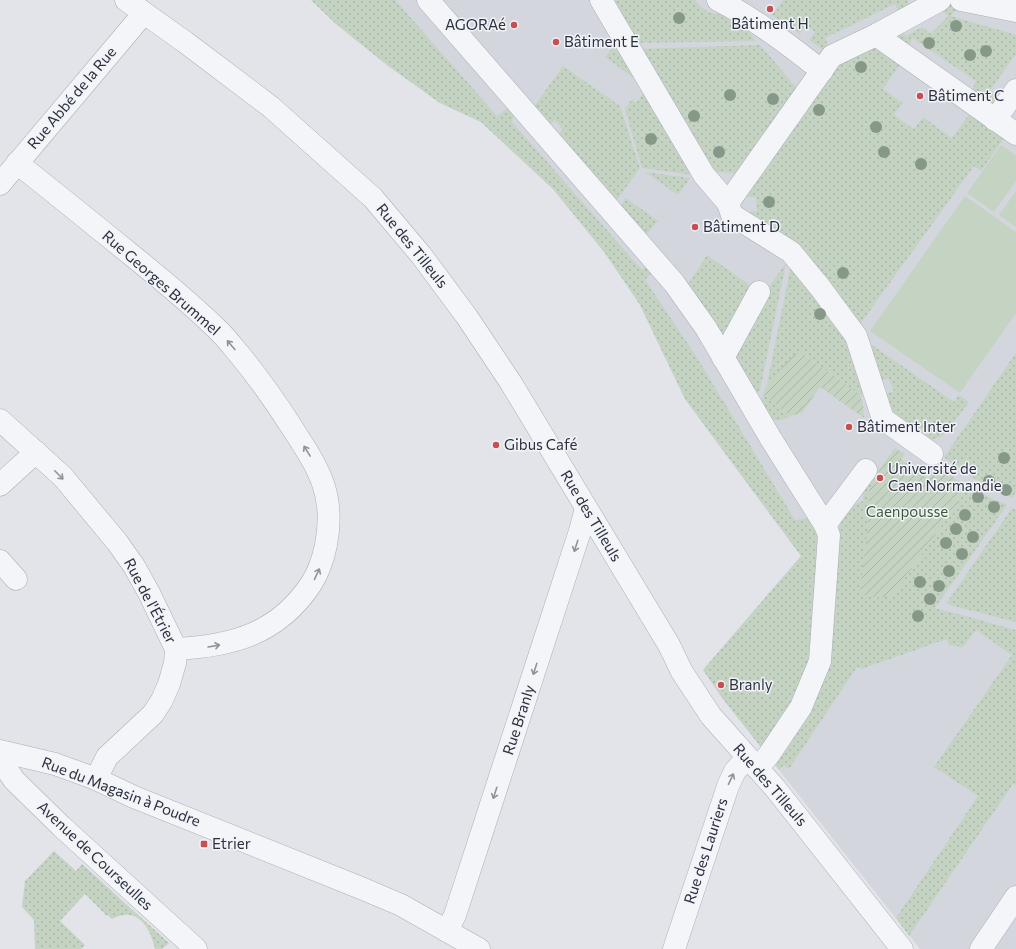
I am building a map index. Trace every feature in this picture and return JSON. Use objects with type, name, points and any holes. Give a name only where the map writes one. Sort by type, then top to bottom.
[{"type":"street","name":"Rue des Tilleuls","points":[[126,0],[186,42],[265,102],[373,198],[421,254],[467,317],[511,382],[668,645],[690,685],[711,716],[775,788],[902,949]]},
{"type":"street","points":[[428,0],[674,283],[706,328],[771,440],[825,525],[866,470]]},
{"type":"street","points":[[602,0],[704,175],[728,203],[732,215],[791,252],[856,336],[883,419],[932,454]]},
{"type":"street","points":[[718,0],[771,33],[822,71]]},
{"type":"street","points":[[728,203],[832,56],[876,35],[940,0]]},
{"type":"street","points":[[961,0],[1016,11]]},
{"type":"street","name":"Rue Abbé de la Rue","points":[[0,184],[144,13]]},
{"type":"street","points":[[876,35],[1016,134]]},
{"type":"street","points":[[995,120],[1016,90]]},
{"type":"street","name":"Rue Georges Brummel","points":[[18,163],[166,283],[221,333],[274,398],[317,466],[325,486],[330,508],[330,523],[324,558],[316,577],[306,593],[293,608],[272,623],[246,637],[203,648],[176,649]]},
{"type":"street","points":[[723,358],[759,292]]},
{"type":"street","name":"Rue de l'Étrier","points":[[0,420],[63,477],[117,542],[134,566],[149,593],[176,649],[175,663],[162,700],[153,714],[108,757],[96,779]]},
{"type":"street","points":[[0,485],[36,452]]},
{"type":"street","name":"Rue Branly","points":[[447,931],[458,908],[578,539],[586,508]]},
{"type":"street","name":"Rue des Lauriers","points":[[674,949],[728,786],[735,770],[768,756],[801,707],[820,661],[828,535],[825,525]]},
{"type":"street","points":[[0,561],[16,579]]},
{"type":"street","name":"Rue du Magasin à Poudre","points":[[0,750],[55,764],[96,779],[134,797],[401,905],[479,949]]},
{"type":"street","name":"Avenue de Courseulles","points":[[0,759],[14,780],[61,826],[196,949]]},
{"type":"street","points":[[981,949],[1016,896]]},
{"type":"shaded area","name":"Université de Caen Normandie","points":[[311,0],[1016,0],[1016,949],[920,949],[723,699],[703,670],[801,556],[685,399],[640,305],[605,253],[553,189],[481,122],[440,103],[387,65],[336,24]]},
{"type":"green space","points":[[311,0],[395,0],[497,116],[509,107],[514,112],[512,122],[641,269],[649,266],[652,272],[645,280],[696,356],[795,520],[810,518],[820,536],[812,640],[804,678],[786,717],[764,751],[723,699],[703,670],[801,556],[685,399],[640,305],[605,253],[553,189],[481,122],[440,103],[387,65],[336,24]]},
{"type":"green space","points":[[618,0],[695,0],[702,8],[711,13],[721,14],[731,11],[756,41],[630,43],[608,5]]},
{"type":"green space","points":[[783,0],[908,0],[908,5],[907,9],[901,16],[895,4],[825,38],[830,50],[828,53],[809,40],[815,32],[806,25],[800,34],[772,15]]},
{"type":"green space","points":[[951,5],[959,6],[951,16],[1016,35],[1016,54],[989,92],[1005,98],[999,107],[983,106],[989,97],[979,90],[972,98],[970,96],[976,81],[912,38],[907,52],[899,47],[895,30],[901,27],[906,36],[922,27],[931,34],[948,16],[940,9]]},
{"type":"green space","points":[[870,43],[903,60],[883,89],[903,103],[894,115],[914,129],[923,117],[952,138],[970,113],[1007,134],[981,171],[974,166],[858,327],[741,215],[740,207],[742,207],[743,212],[757,211],[756,197],[742,197],[836,59]]},
{"type":"green space","points":[[760,45],[800,92],[744,174],[705,171],[635,49]]},
{"type":"green space","points":[[613,47],[623,55],[638,81],[605,57]]},
{"type":"green space","points":[[563,66],[620,106],[640,168],[614,204],[555,137],[563,130],[555,120],[547,127],[533,108]]},
{"type":"green space","points":[[647,89],[693,175],[642,168],[625,109],[632,99],[636,103]]},
{"type":"green space","points":[[1001,145],[1016,156],[1016,181],[994,212],[967,193]]},
{"type":"green space","points":[[645,172],[690,178],[678,195]]},
{"type":"green space","points":[[1016,191],[1016,227],[999,215]]},
{"type":"green space","points":[[965,196],[1016,232],[1016,313],[960,393],[870,331]]},
{"type":"green space","points":[[626,198],[658,221],[644,237],[619,209]]},
{"type":"green space","points":[[707,255],[755,289],[726,344],[687,286]]},
{"type":"green space","points":[[792,261],[851,337],[866,387],[861,398],[859,394],[802,353],[767,384]]},
{"type":"green space","points":[[786,263],[760,390],[754,396],[732,356],[763,295]]},
{"type":"green space","points":[[862,338],[954,402],[959,395],[969,402],[947,432],[940,437],[927,441],[893,418],[882,396],[894,391],[888,378],[877,383]]},
{"type":"green space","points":[[802,353],[859,394],[863,403],[864,418],[820,387],[802,413],[790,416],[763,394],[767,384],[795,354]]},
{"type":"green space","points":[[1016,353],[1016,492],[1012,498],[975,479],[944,457]]},
{"type":"green space","points":[[763,394],[790,416],[780,420],[773,420],[769,418],[760,408]]},
{"type":"green space","name":"Caenpousse","points":[[895,448],[905,454],[901,459],[928,479],[937,466],[968,488],[893,595],[873,597],[860,593],[870,505],[870,490],[876,475]]},
{"type":"green space","points":[[875,477],[869,501],[893,595],[968,488],[1007,505],[935,608],[1016,630],[1016,785],[1013,784],[909,936],[896,918],[978,796],[934,767],[1012,655],[976,630],[963,647],[949,645],[947,639],[861,669],[857,667],[789,769],[784,765],[779,770],[775,764],[815,701],[838,532],[843,516],[852,506],[863,501],[863,490],[868,478]]},
{"type":"green space","points":[[1012,508],[1016,510],[1016,622],[946,604]]},
{"type":"green space","points":[[54,851],[76,871],[82,864],[169,943],[162,949],[155,949],[152,938],[142,921],[131,915],[122,915],[112,919],[85,894],[60,921],[85,945],[81,949],[35,949],[34,920],[22,907],[25,881]]},
{"type":"place","name":"Bâtiment H","points":[[770,9]]},
{"type":"place","name":"AGORAé","points":[[514,25]]},
{"type":"place","name":"Bâtiment E","points":[[556,42]]},
{"type":"place","name":"Bâtiment C","points":[[920,96]]},
{"type":"place","name":"Bâtiment D","points":[[695,227]]},
{"type":"place","name":"Bâtiment Inter","points":[[849,427]]},
{"type":"place","name":"Gibus Café","points":[[496,445]]},
{"type":"place","name":"Université de Caen Normandie","points":[[880,478]]},
{"type":"place","name":"Branly","points":[[721,685]]},
{"type":"place","name":"Etrier","points":[[204,844]]}]
